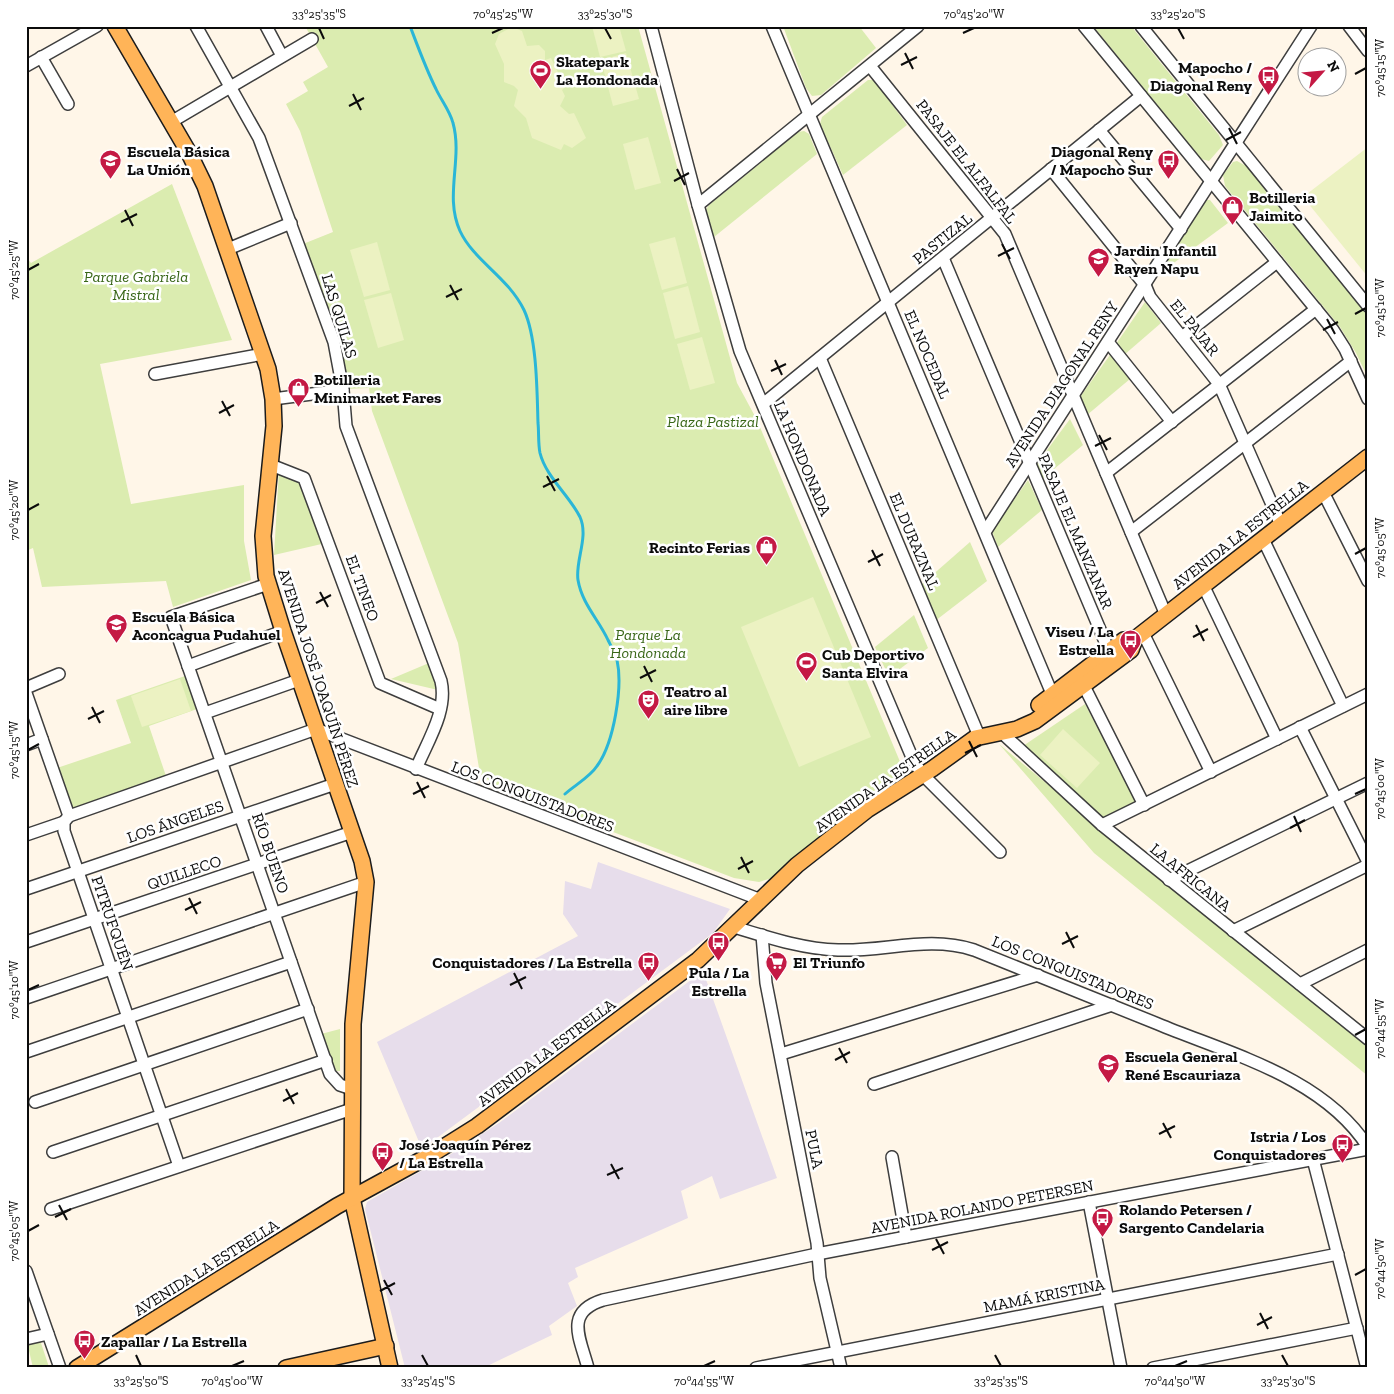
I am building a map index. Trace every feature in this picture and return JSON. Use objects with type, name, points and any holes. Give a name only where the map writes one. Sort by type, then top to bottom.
[{"type":"main road","name":"AVENIDA JOSÉ JOAQUÍN PÉREZ","points":[[115,26],[171,122],[205,186],[263,354],[273,399],[274,426],[263,546],[268,584],[282,631],[352,832],[366,882],[366,899],[354,1004],[352,1198],[390,1368]]},
{"type":"main road","name":"AVENIDA LA ESTRELLA","points":[[1005,730],[1053,696],[1124,640],[1138,636],[1166,615],[1368,457]]},
{"type":"main road","name":"AVENIDA LA ESTRELLA","points":[[76,1368],[352,1198],[434,1154],[477,1126],[698,960],[797,865],[855,819],[979,736],[1017,729],[1035,721],[1131,650],[1138,636]]},
{"type":"main road","points":[[286,1368],[386,1346]]},
{"type":"street","points":[[26,66],[97,26]]},
{"type":"street","name":"LAS QUILAS","points":[[196,26],[259,138],[291,223],[334,342],[343,390],[346,426],[441,681],[443,695],[440,709],[416,769]]},
{"type":"street","points":[[266,26],[282,56]]},
{"type":"street","name":"LA HONDONADA","points":[[651,26],[732,326],[914,762],[923,775],[1000,852]]},
{"type":"street","name":"EL NOCEDAL","points":[[772,26],[1053,696]]},
{"type":"street","points":[[698,205],[918,26]]},
{"type":"street","points":[[1084,26],[1316,309],[1338,338],[1351,361],[1368,399]]},
{"type":"street","points":[[1141,26],[1368,306]]},
{"type":"street","name":"AVENIDA DIAGONAL RENY","points":[[985,532],[1310,26]]},
{"type":"street","points":[[1349,26],[1368,51]]},
{"type":"street","points":[[171,122],[312,39]]},
{"type":"street","points":[[41,57],[68,104]]},
{"type":"street","name":"PASAJE EL ALFALFAL","points":[[870,66],[1005,234],[1166,615]]},
{"type":"street","name":"PASTIZAL","points":[[763,404],[1141,96]]},
{"type":"street","points":[[1100,130],[1181,229]]},
{"type":"street","name":"EL PAJAR","points":[[1051,169],[1145,285],[1150,297],[1220,384],[1281,524]]},
{"type":"street","points":[[228,249],[291,223]]},
{"type":"street","name":"PASAJE EL MANZANAR","points":[[943,258],[1109,651]]},
{"type":"street","points":[[1182,337],[1277,262]]},
{"type":"street","points":[[1106,473],[1316,309]]},
{"type":"street","points":[[1108,342],[1172,422]]},
{"type":"street","points":[[155,374],[263,354]]},
{"type":"street","name":"EL DURAZNAL","points":[[820,358],[979,736]]},
{"type":"street","points":[[1131,532],[1245,441],[1351,361]]},
{"type":"street","points":[[273,399],[343,390]]},
{"type":"street","name":"EL TINEO","points":[[271,465],[304,478],[380,683],[440,709]]},
{"type":"street","points":[[1323,492],[1368,581]]},
{"type":"street","points":[[1263,538],[1343,706]]},
{"type":"street","name":"RÍO BUENO","points":[[268,584],[171,617],[326,1060],[335,1081],[352,1089]]},
{"type":"street","points":[[1203,585],[1278,739]]},
{"type":"street","points":[[188,666],[282,631]]},
{"type":"street","points":[[1138,636],[1211,772]]},
{"type":"street","points":[[26,688],[59,674]]},
{"type":"street","points":[[205,713],[300,680]]},
{"type":"street","points":[[1084,686],[1144,805]]},
{"type":"street","name":"PITRUFQUÉN","points":[[26,693],[67,819],[64,830],[179,1166]]},
{"type":"street","points":[[1102,825],[1368,694]]},
{"type":"street","points":[[1233,931],[1368,864],[1300,727]]},
{"type":"street","points":[[26,835],[316,729]]},
{"type":"street","name":"LOS CONQUISTADORES","points":[[316,729],[761,900]]},
{"type":"street","name":"LA AFRICANA","points":[[1005,730],[1102,825],[1366,1036]]},
{"type":"street","points":[[26,745],[42,739]]},
{"type":"street","points":[[1169,880],[1368,783]]},
{"type":"street","name":"LOS ÁNGELES","points":[[26,889],[335,784]]},
{"type":"street","name":"QUILLECO","points":[[26,942],[352,832]]},
{"type":"street","points":[[26,998],[366,882]]},
{"type":"street","points":[[739,892],[748,912]]},
{"type":"street","name":"LOS CONQUISTADORES","points":[[734,927],[796,945],[839,950],[932,943],[955,944],[1272,1070],[1294,1082],[1336,1111],[1352,1124],[1368,1148]]},
{"type":"street","name":"PULA","points":[[762,935],[764,970],[781,1054],[820,1278],[841,1368]]},
{"type":"street","points":[[1300,984],[1368,950]]},
{"type":"street","points":[[26,1052],[291,962]]},
{"type":"street","points":[[781,1054],[1038,976]]},
{"type":"street","points":[[874,1084],[1112,1005]]},
{"type":"street","points":[[35,1102],[308,1009]]},
{"type":"street","points":[[53,1152],[326,1060]]},
{"type":"street","points":[[51,1209],[352,1109]]},
{"type":"street","name":"AVENIDA ROLANDO PETERSEN","points":[[588,1368],[577,1326],[579,1316],[583,1309],[603,1300],[817,1254],[1368,1148]]},
{"type":"street","points":[[892,1158],[906,1237]]},
{"type":"street","points":[[1313,1159],[1367,1368]]},
{"type":"street","points":[[1089,1202],[1121,1368]]},
{"type":"street","name":"MAMÁ KRISTINA","points":[[756,1368],[1338,1254]]},
{"type":"street","points":[[27,1273],[60,1368]]},
{"type":"street","points":[[1153,1368],[1357,1328]]},
{"type":"street","points":[[26,1338],[48,1334]]},
{"type":"shaded area","points":[[598,862],[730,909],[713,933],[422,1149],[377,1042],[578,936],[563,914],[565,881],[591,889]]},
{"type":"shaded area","points":[[703,971],[777,1178],[720,1199],[712,1176],[681,1191],[688,1218],[575,1268],[578,1277],[568,1283],[577,1306],[549,1326],[552,1335],[483,1368],[405,1368],[365,1209],[367,1202],[451,1154],[499,1123]]},
{"type":"green space","name":"Parque La Hondonada","points":[[305,26],[638,26],[737,383],[757,420],[906,776],[858,808],[772,878],[759,882],[734,878],[503,790],[480,774],[458,643],[372,411],[369,388],[346,389],[303,244],[333,232],[300,131],[286,104],[308,91],[303,82],[328,67]]},
{"type":"green space","points":[[592,26],[619,26],[626,51],[600,57]]},
{"type":"green space","points":[[783,26],[859,26],[876,48],[821,95],[812,96],[806,88]]},
{"type":"green space","points":[[1093,26],[1131,26],[1219,135],[1223,145],[1209,161],[1201,159]]},
{"type":"green space","name":"Skatepark La Hondonada","points":[[512,27],[522,31],[527,46],[539,45],[545,51],[545,60],[551,58],[565,87],[562,90],[565,96],[560,106],[569,114],[574,113],[586,138],[572,148],[564,144],[561,150],[532,138],[526,118],[514,106],[518,90],[504,82],[504,64],[495,44],[499,34]]},
{"type":"green space","points":[[626,53],[639,99],[613,106],[601,60]]},
{"type":"green space","points":[[868,80],[874,80],[907,125],[843,175],[820,124],[822,117]]},
{"type":"green space","points":[[804,131],[809,134],[817,154],[714,237],[705,211],[709,205],[798,132]]},
{"type":"green space","points":[[648,137],[661,183],[635,190],[623,144]]},
{"type":"green space","points":[[1368,147],[1368,277],[1303,197]]},
{"type":"green space","points":[[1237,161],[1248,167],[1368,315],[1368,378],[1356,353],[1340,327],[1225,186],[1223,175],[1233,162]]},
{"type":"green space","name":"Parque Gabriela Mistral","points":[[172,184],[232,340],[100,364],[131,504],[244,485],[244,541],[251,580],[173,607],[166,581],[42,587],[33,548],[26,551],[26,257],[31,263]]},
{"type":"green space","points":[[1206,200],[1210,200],[1228,223],[1156,276]]},
{"type":"green space","points":[[675,237],[687,283],[662,290],[649,244]]},
{"type":"green space","points":[[377,242],[390,290],[364,297],[350,250]]},
{"type":"green space","points":[[688,286],[700,332],[675,339],[663,293]]},
{"type":"green space","points":[[391,293],[404,340],[378,348],[364,300]]},
{"type":"green space","points":[[1145,302],[1161,323],[1124,355],[1116,344]]},
{"type":"green space","points":[[702,337],[715,383],[690,390],[677,344]]},
{"type":"green space","points":[[1110,355],[1130,379],[1087,415],[1080,397]]},
{"type":"green space","points":[[1070,419],[1083,445],[1042,479],[1036,465]]},
{"type":"green space","points":[[279,470],[304,480],[326,543],[274,555]]},
{"type":"green space","points":[[1028,480],[1042,510],[998,547],[992,531]]},
{"type":"green space","points":[[970,542],[987,581],[935,621],[921,585]]},
{"type":"green space","name":"Cub Deportivo Santa Elvira","points":[[813,597],[871,737],[799,767],[741,627]]},
{"type":"green space","points":[[914,615],[928,648],[889,677],[875,647]]},
{"type":"green space","points":[[429,663],[438,690],[391,679]]},
{"type":"green space","points":[[185,676],[197,709],[149,726],[166,776],[71,809],[57,768],[131,743],[116,700]]},
{"type":"green space","points":[[180,679],[191,711],[142,727],[131,696]]},
{"type":"green space","points":[[1085,704],[1136,801],[1105,819],[1023,746]]},
{"type":"green space","points":[[1063,729],[1100,763],[1077,788],[1040,755]]},
{"type":"green space","points":[[999,744],[1291,986],[1368,1044],[1368,1076],[1094,853]]},
{"type":"green space","points":[[340,1029],[340,1071],[334,1071],[321,1034]]},
{"type":"green space","points":[[40,1340],[48,1368],[33,1368],[27,1342]]},
{"type":"waterway","points":[[410,26],[429,74],[453,123],[456,137],[453,191],[456,218],[460,231],[466,242],[517,298],[528,322],[532,335],[536,365],[540,453],[547,470],[580,517],[583,533],[578,565],[580,589],[617,660],[619,671],[618,699],[608,744],[594,770],[565,794]]},
{"type":"place","name":"Skatepark La Hondonada","points":[[540,89]]},
{"type":"place","name":"Mapocho / Diagonal Reny","points":[[1268,95]]},
{"type":"place","name":"Escuela Básica La Unión","points":[[111,179]]},
{"type":"place","name":"Diagonal Reny / Mapocho Sur","points":[[1169,179]]},
{"type":"place","name":"Botilleria Jaimito","points":[[1233,225]]},
{"type":"place","name":"Jardin Infantil Rayen Napu","points":[[1098,278]]},
{"type":"place","name":"Botilleria Minimarket Fares","points":[[298,407]]},
{"type":"place","name":"Recinto Ferias","points":[[766,566]]},
{"type":"place","name":"Escuela Básica Aconcagua Pudahuel","points":[[116,644]]},
{"type":"place","name":"Viseu / La Estrella","points":[[1130,659]]},
{"type":"place","name":"Cub Deportivo Santa Elvira","points":[[806,682]]},
{"type":"place","name":"Teatro al aire libre","points":[[648,719]]},
{"type":"place","name":"Pula / La Estrella","points":[[719,962]]},
{"type":"place","name":"Conquistadores / La Estrella","points":[[648,981]]},
{"type":"place","name":"El Triunfo","points":[[777,981]]},
{"type":"place","name":"Escuela General René Escauriaza","points":[[1109,1084]]},
{"type":"place","name":"Istria / Los Conquistadores","points":[[1342,1164]]},
{"type":"place","name":"José Joaquín Pérez / La Estrella","points":[[383,1172]]},
{"type":"place","name":"Rolando Petersen / Sargento Candelaria","points":[[1103,1237]]},
{"type":"place","name":"Zapallar / La Estrella","points":[[85,1360]]},
{"type":"park label","name":"Plaza Pastizal","points":[[713,421]]}]
